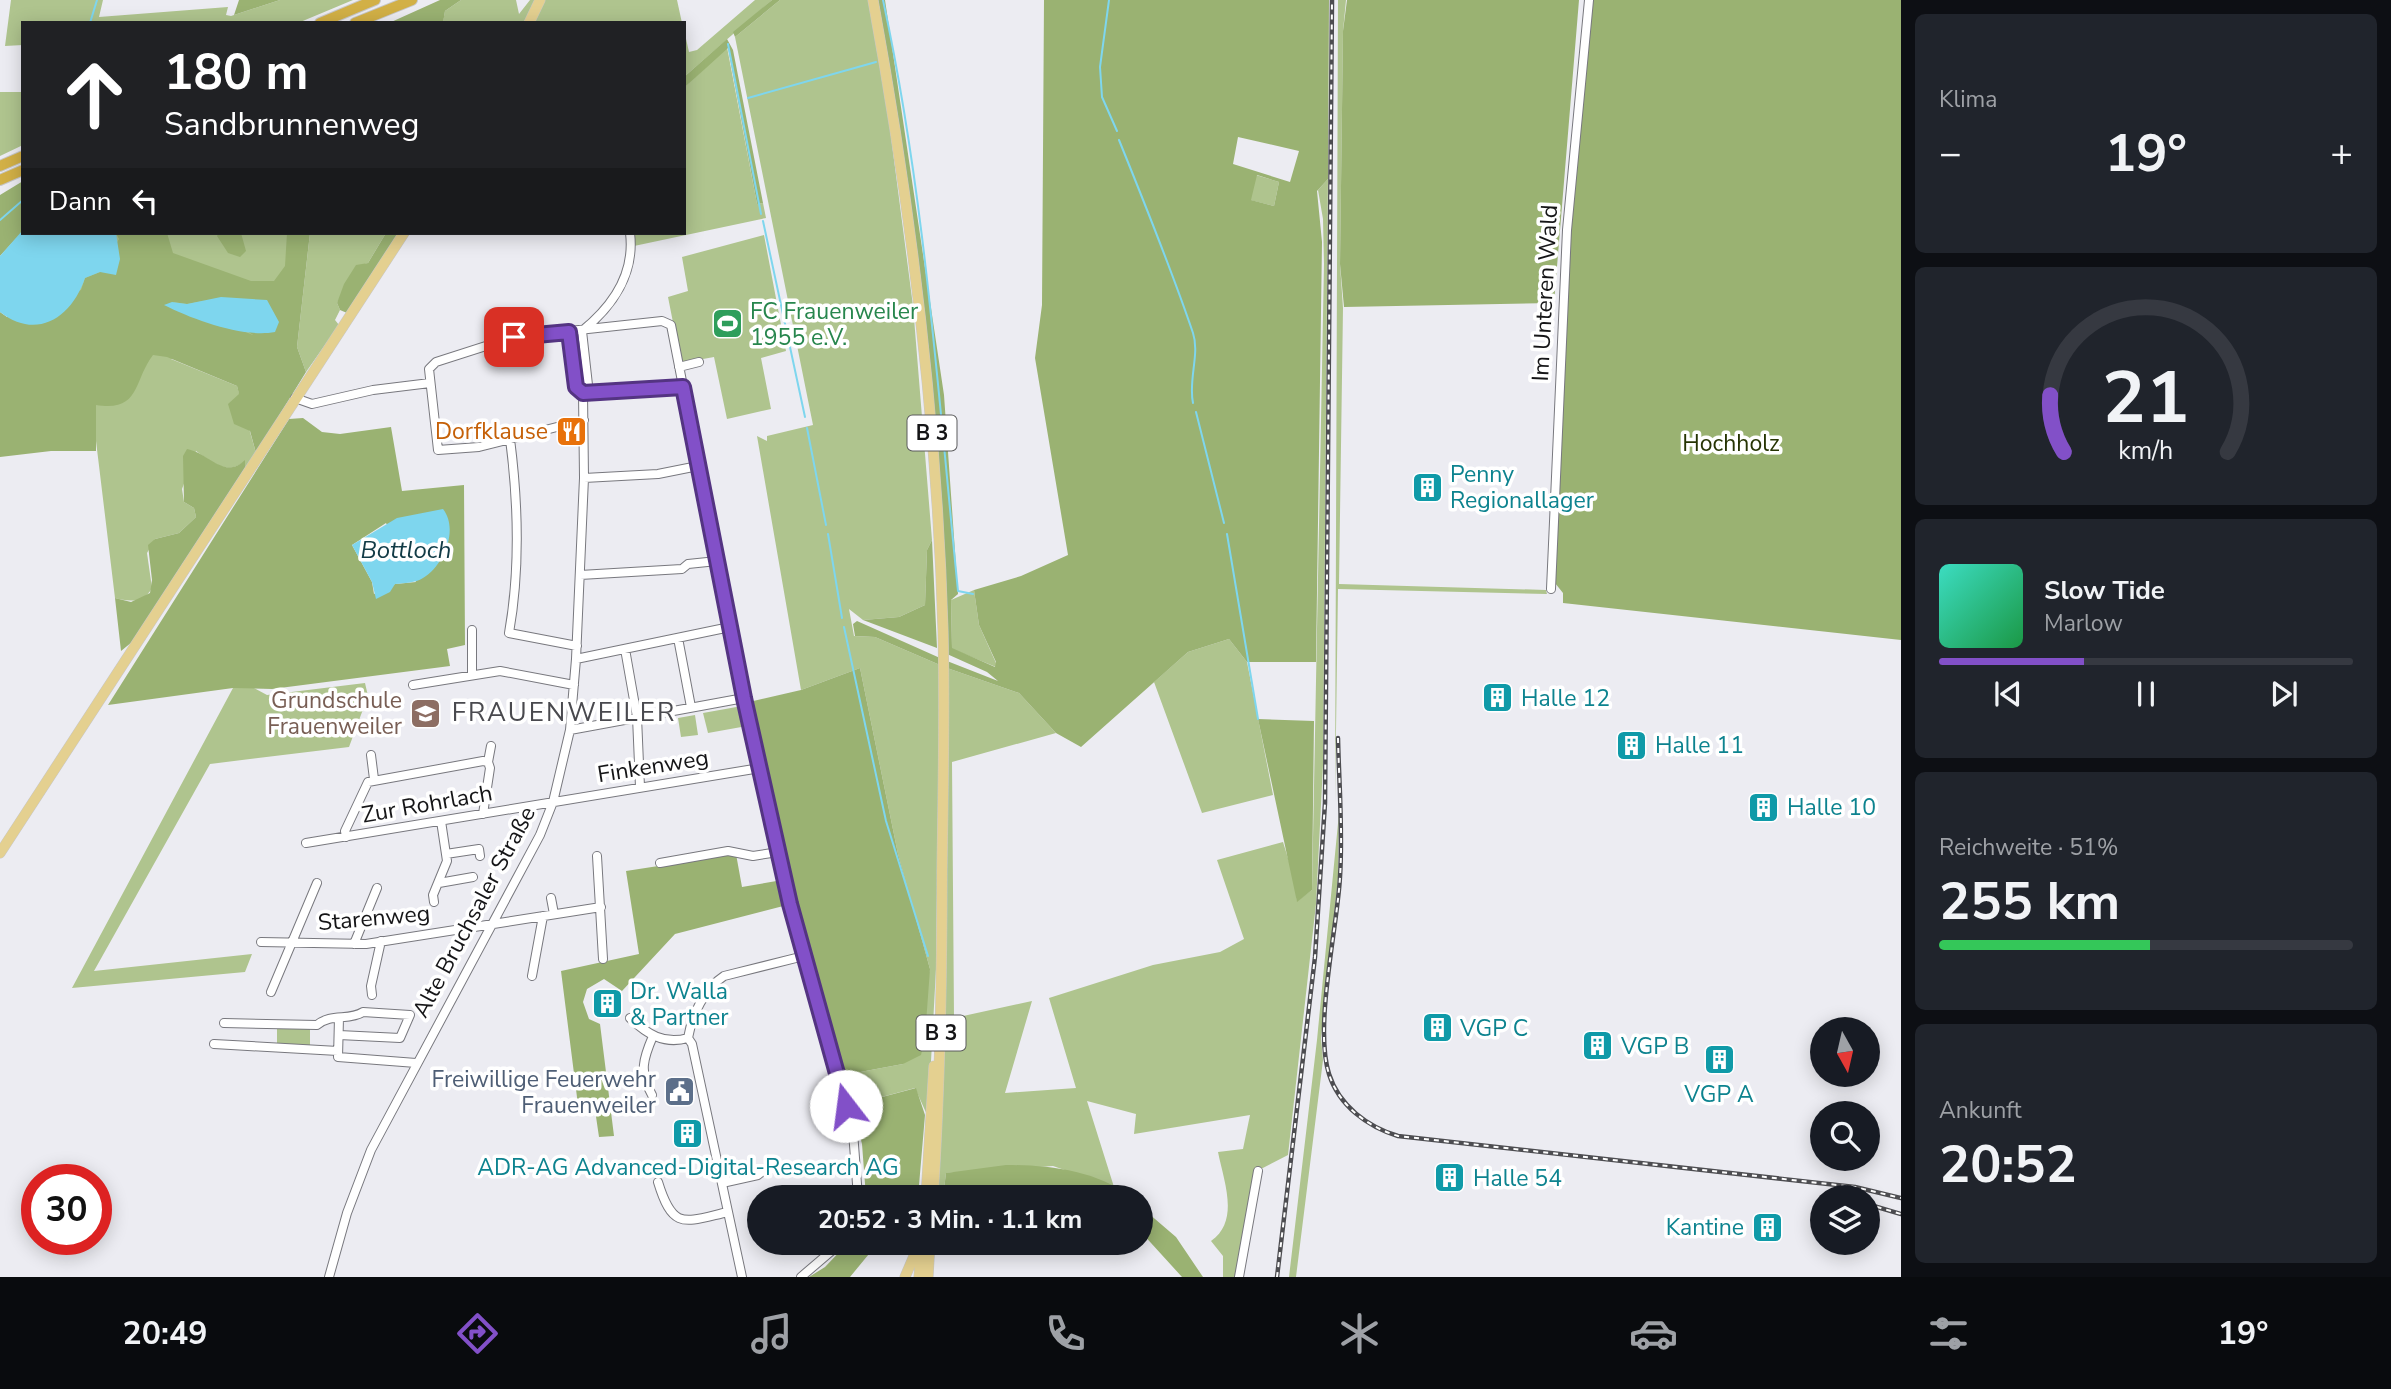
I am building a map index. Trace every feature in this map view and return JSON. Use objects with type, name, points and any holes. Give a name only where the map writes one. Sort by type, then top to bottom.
[{"type":"highway","points":[[325,21],[375,0]]},
{"type":"highway","points":[[360,21],[412,0]]},
{"type":"highway","points":[[0,166],[21,157]]},
{"type":"highway","points":[[0,180],[21,171]]},
{"type":"main road","points":[[530,21],[540,0]]},
{"type":"main road","name":"B 3","points":[[873,0],[902,172],[929,393],[943,630],[941,1055],[934,1185]]},
{"type":"main road","points":[[0,853],[403,235]]},
{"type":"main road","name":"B 3","points":[[927,1185],[942,869]]},
{"type":"main road","points":[[905,1277],[915,1255]]},
{"type":"main road","points":[[919,1277],[920,1255]]},
{"type":"main road","points":[[928,1277],[929,1255]]},
{"type":"street","name":"Im Unteren Wald","points":[[1551,589],[1567,230],[1589,0]]},
{"type":"street","points":[[582,331],[596,319],[626,276],[632,259],[630,235]]},
{"type":"street","points":[[584,420],[467,449],[438,450],[429,369],[436,362],[514,337],[668,322],[778,852],[852,1132],[857,1185]]},
{"type":"street","points":[[582,331],[588,385],[583,393]]},
{"type":"street","points":[[569,332],[576,387],[583,393],[683,387]]},
{"type":"street","points":[[679,367],[699,362]]},
{"type":"street","points":[[295,398],[312,404],[373,390],[430,383]]},
{"type":"street","name":"Alte Bruchsaler Straße","points":[[329,1277],[347,1213],[371,1150],[540,835],[553,802],[570,730],[577,646],[583,393]]},
{"type":"street","points":[[510,439],[515,479],[513,590],[509,633],[577,646]]},
{"type":"street","points":[[583,478],[658,474],[698,466]]},
{"type":"street","points":[[580,575],[682,569],[688,564],[717,561]]},
{"type":"street","points":[[576,659],[730,627]]},
{"type":"street","points":[[472,630],[472,675]]},
{"type":"street","points":[[678,638],[691,707]]},
{"type":"street","points":[[625,649],[637,718],[640,787]]},
{"type":"street","points":[[413,685],[506,671],[574,685]]},
{"type":"street","points":[[570,730],[744,698]]},
{"type":"street","points":[[483,814],[491,746]]},
{"type":"street","points":[[371,755],[374,779]]},
{"type":"street","points":[[346,837],[345,831],[368,782],[488,762]]},
{"type":"street","name":"Finkenweg","points":[[553,802],[760,768]]},
{"type":"street","name":"Zur Rohrlach","points":[[306,844],[553,802]]},
{"type":"street","points":[[434,902],[433,895],[446,868],[441,821]]},
{"type":"street","points":[[446,854],[479,849],[480,856]]},
{"type":"street","points":[[660,863],[728,851],[753,856],[778,852]]},
{"type":"street","points":[[597,856],[603,959]]},
{"type":"street","points":[[439,883],[474,877]]},
{"type":"street","points":[[271,992],[317,883]]},
{"type":"street","points":[[354,944],[377,887]]},
{"type":"street","points":[[551,898],[554,914]]},
{"type":"street","name":"Starenweg","points":[[261,942],[354,944],[601,907]]},
{"type":"street","points":[[532,976],[543,916]]},
{"type":"street","points":[[372,995],[371,986],[381,941]]},
{"type":"street","points":[[742,1277],[692,1044],[688,1038],[691,1019],[714,983],[724,976],[804,956]]},
{"type":"street","points":[[223,1023],[317,1025],[326,1017],[339,1018],[363,1012],[410,1015],[400,1038],[339,1035]]},
{"type":"street","points":[[339,1018],[338,1057],[416,1063]]},
{"type":"street","points":[[630,1018],[653,1036],[666,1041],[688,1038]]},
{"type":"street","points":[[652,1095],[644,1081],[642,1066],[653,1036]]},
{"type":"street","points":[[214,1044],[338,1051]]},
{"type":"street","points":[[722,1183],[758,1175],[769,1166]]},
{"type":"street","points":[[1239,1277],[1258,1171]]},
{"type":"street","points":[[658,1182],[667,1209],[676,1217],[691,1220],[728,1212]]},
{"type":"street","points":[[802,1277],[827,1255]]},
{"type":"green space","points":[[11,0],[103,0],[99,17],[228,7],[226,15],[231,16],[280,0],[353,0],[303,21],[21,21],[21,45],[5,46]]},
{"type":"green space","points":[[239,0],[280,0],[234,15]]},
{"type":"green space","points":[[440,0],[461,0],[445,11],[443,21],[393,21]]},
{"type":"green space","points":[[461,0],[516,0],[519,14],[530,0],[535,0],[525,21],[443,21],[445,11]]},
{"type":"green space","points":[[545,0],[677,0],[682,21],[535,21]]},
{"type":"green space","points":[[755,0],[772,0],[686,75],[686,39],[689,52],[697,50]]},
{"type":"green space","points":[[772,0],[780,0],[735,37],[733,32]]},
{"type":"green space","points":[[780,0],[869,0],[886,98],[913,306],[932,540],[927,550],[925,605],[899,617],[863,620],[849,609],[854,636],[875,637],[940,665],[936,969],[928,1117],[915,1088],[852,1105],[844,1075],[903,1064],[930,969],[898,854],[860,668],[801,690],[757,436],[767,441],[767,436],[813,425],[735,37]]},
{"type":"green space","points":[[878,0],[885,0],[944,395],[958,594],[951,600],[952,648],[995,667],[996,662],[979,625],[974,590],[1021,576],[1068,555],[1035,358],[1042,305],[1044,0],[1329,0],[1328,179],[1317,191],[1322,242],[1316,662],[1247,662],[1229,639],[1188,652],[1081,747],[1056,733],[1019,693],[947,668],[947,661],[998,681],[987,672],[947,654],[945,572],[934,407],[916,244]],"holes":[[[1238,137],[1299,151],[1290,182],[1233,164]],[[1257,175],[1279,182],[1274,206],[1251,200]]]},
{"type":"green space","points":[[1338,0],[1346,0],[1343,31],[1340,264],[1343,308],[1339,584],[1546,590],[1547,594],[1338,589],[1335,803]]},
{"type":"green space","points":[[1347,0],[1579,0],[1554,303],[1344,307],[1340,264],[1343,31]]},
{"type":"green space","name":"Hochholz","points":[[1591,0],[1901,0],[1901,640],[1563,603],[1563,593],[1555,583],[1565,303]]},
{"type":"green space","points":[[727,39],[733,50],[763,203],[757,204],[728,48],[686,86],[686,75]]},
{"type":"green space","points":[[727,47],[757,204],[763,203],[766,218],[686,235],[686,86]]},
{"type":"green space","points":[[0,92],[21,92],[21,146],[0,156]]},
{"type":"green space","points":[[1256,175],[1279,182],[1274,206],[1250,200]]},
{"type":"green space","points":[[1328,179],[1323,765],[1316,904],[1288,1155],[1259,1170],[1238,1277],[1223,1277],[1223,1256],[1211,1241],[1220,1233],[1228,1212],[1218,1152],[1243,1149],[1250,1115],[1134,1134],[1136,1114],[1087,1101],[1113,1185],[1053,1166],[946,1173],[944,1185],[938,1185],[945,1032],[947,668],[1019,693],[1056,733],[952,762],[954,1018],[1032,1001],[1005,1093],[1076,1088],[1049,998],[1153,965],[1220,952],[1244,939],[1217,860],[1283,842],[1295,881],[1297,901],[1312,890],[1324,264],[1323,219],[1318,190]]},
{"type":"green space","points":[[21,182],[21,233],[0,256],[0,195]]},
{"type":"green space","points":[[21,189],[21,235],[297,235],[291,323],[171,359],[237,386],[256,453],[245,468],[245,461],[232,467],[220,466],[196,451],[182,489],[184,502],[194,508],[196,517],[179,533],[155,539],[147,553],[152,588],[140,599],[131,601],[115,598],[96,441],[0,202]]},
{"type":"green space","points":[[117,235],[168,235],[173,253],[251,281],[274,281],[285,266],[287,235],[310,235],[297,347],[306,372],[256,453],[250,431],[234,424],[228,404],[239,394],[237,386],[167,357],[153,355],[129,399],[111,406],[96,405],[96,451],[51,451],[0,457],[0,312],[7,317],[81,290],[85,278],[100,272],[119,239]],"holes":[[[203,301],[253,335],[172,302],[187,304]]]},
{"type":"green space","points":[[242,235],[246,251],[240,257],[228,253],[217,236]]},
{"type":"green space","points":[[310,235],[385,235],[368,263],[358,266],[337,303],[340,310],[335,320],[339,325],[306,372],[297,347]]},
{"type":"green space","points":[[385,235],[398,235],[347,313],[340,310],[337,303],[344,284],[356,265],[368,263]]},
{"type":"green space","points":[[633,235],[686,235],[634,246]]},
{"type":"green space","name":"FC Frauenweiler 1955 e.V.","points":[[764,235],[786,351],[761,358],[771,409],[727,419],[714,357],[681,363],[668,297],[688,291],[682,257]]},
{"type":"green space","points":[[303,418],[322,432],[340,434],[391,427],[402,491],[464,485],[465,645],[447,649],[450,666],[272,689],[233,688],[108,705],[289,419]],"holes":[[[386,523],[416,582],[395,584],[374,594],[372,582],[352,545]]]},
{"type":"green space","points":[[187,449],[223,466],[230,467],[245,460],[245,468],[132,642],[121,651],[115,598],[131,602],[150,593],[152,580],[148,545],[155,539],[179,533],[196,517],[194,508],[184,502],[183,456]]},
{"type":"green space","points":[[932,540],[937,648],[863,620],[899,617],[925,605],[927,550]]},
{"type":"green space","points":[[974,590],[979,625],[996,667],[952,649],[951,600]]},
{"type":"green space","points":[[857,621],[940,658],[940,665],[875,637],[855,636],[853,624]]},
{"type":"green space","points":[[1229,639],[1247,662],[1273,795],[1202,813],[1154,682],[1188,652]]},
{"type":"green space","points":[[860,668],[898,854],[930,969],[925,1037],[921,1055],[903,1064],[844,1075],[795,903],[675,934],[622,991],[604,979],[587,989],[583,1002],[589,1019],[600,1024],[614,1136],[599,1137],[594,1103],[578,1105],[561,971],[639,954],[626,871],[736,854],[742,887],[788,879],[749,702],[801,690]]},
{"type":"green space","points":[[365,683],[368,696],[349,747],[210,764],[94,971],[252,954],[245,972],[72,988],[233,688],[254,688],[267,695]]},
{"type":"green space","points":[[742,706],[747,726],[708,733],[703,713]]},
{"type":"green space","points":[[695,715],[698,735],[681,737],[678,718]]},
{"type":"green space","points":[[1258,719],[1314,721],[1312,890],[1297,902]]},
{"type":"green space","points":[[1339,813],[1338,877],[1321,1038],[1323,1060],[1296,1277],[1289,1277],[1317,1040]]},
{"type":"green space","points":[[277,1026],[310,1029],[310,1047],[277,1046]]},
{"type":"green space","points":[[916,1088],[925,1115],[919,1185],[865,1185],[862,1144],[852,1105]]},
{"type":"green space","points":[[1006,1165],[1038,1166],[1087,1175],[1111,1185],[944,1185],[946,1173]]},
{"type":"green space","points":[[1153,1217],[1176,1237],[1203,1277],[1182,1277],[1153,1245]]},
{"type":"green space","points":[[836,1255],[868,1255],[850,1277],[809,1277],[825,1267]]},
{"type":"water","points":[[21,232],[21,235],[116,235],[120,259],[116,275],[100,272],[85,278],[79,292],[62,314],[40,324],[27,324],[0,312],[0,256]]},
{"type":"water","points":[[221,297],[267,300],[279,322],[275,332],[234,330],[204,322],[164,305],[172,302],[187,304]]},
{"type":"water","name":"Bottloch","points":[[443,509],[450,527],[447,546],[437,565],[423,578],[395,584],[390,592],[376,599],[372,582],[352,545],[397,518]]},
{"type":"waterway","points":[[91,21],[97,0]]},
{"type":"waterway","points":[[883,0],[910,146],[920,220],[958,591],[973,594]]},
{"type":"waterway","points":[[1109,0],[1100,67],[1102,97],[1117,131]]},
{"type":"waterway","points":[[728,44],[761,214]]},
{"type":"waterway","points":[[748,98],[876,62]]},
{"type":"waterway","points":[[1119,140],[1193,333],[1193,403]]},
{"type":"waterway","points":[[0,220],[21,202]]},
{"type":"waterway","points":[[763,221],[805,417]]},
{"type":"waterway","points":[[1196,412],[1224,523]]},
{"type":"waterway","points":[[807,428],[826,525]]},
{"type":"waterway","points":[[828,534],[842,618]]},
{"type":"waterway","points":[[1227,534],[1258,719]]},
{"type":"waterway","points":[[844,627],[886,821],[928,956]]},
{"type":"railway","points":[[1277,1277],[1315,957],[1325,803],[1332,0]]},
{"type":"railway","points":[[1338,738],[1341,860],[1325,1005],[1325,1054],[1334,1085],[1356,1114],[1376,1127],[1398,1136],[1855,1187],[1901,1198]]},
{"type":"railway","points":[[1880,1208],[1901,1214]]},
{"type":"place","name":"FC Frauenweiler 1955 e.V.","points":[[727,324]]},
{"type":"place","name":"Dorfklause","points":[[571,431]]},
{"type":"place","name":"Penny Regionallager","points":[[1427,487]]},
{"type":"place","name":"Halle 12","points":[[1498,698]]},
{"type":"place","name":"Grundschule Frauenweiler","points":[[425,713]]},
{"type":"place","name":"Halle 11","points":[[1632,745]]},
{"type":"place","name":"Halle 10","points":[[1764,807]]},
{"type":"place","name":"Dr. Walla & Partner","points":[[607,1004]]},
{"type":"place","name":"VGP C","points":[[1437,1028]]},
{"type":"place","name":"VGP B","points":[[1598,1046]]},
{"type":"place","name":"VGP A","points":[[1719,1060]]},
{"type":"place","name":"Freiwillige Feuerwehr Frauenweiler","points":[[679,1092]]},
{"type":"place","name":"ADR-AG Advanced-Digital-Research AG","points":[[688,1133]]},
{"type":"place","name":"Halle 54","points":[[1450,1178]]},
{"type":"place","name":"Kantine","points":[[1767,1227]]},
{"type":"district","name":"FRAUENWEILER","points":[[564,712]]},
{"type":"route","points":[[514,337],[569,332],[576,387],[583,393],[683,387],[744,698],[790,904],[846,1106]]}]
